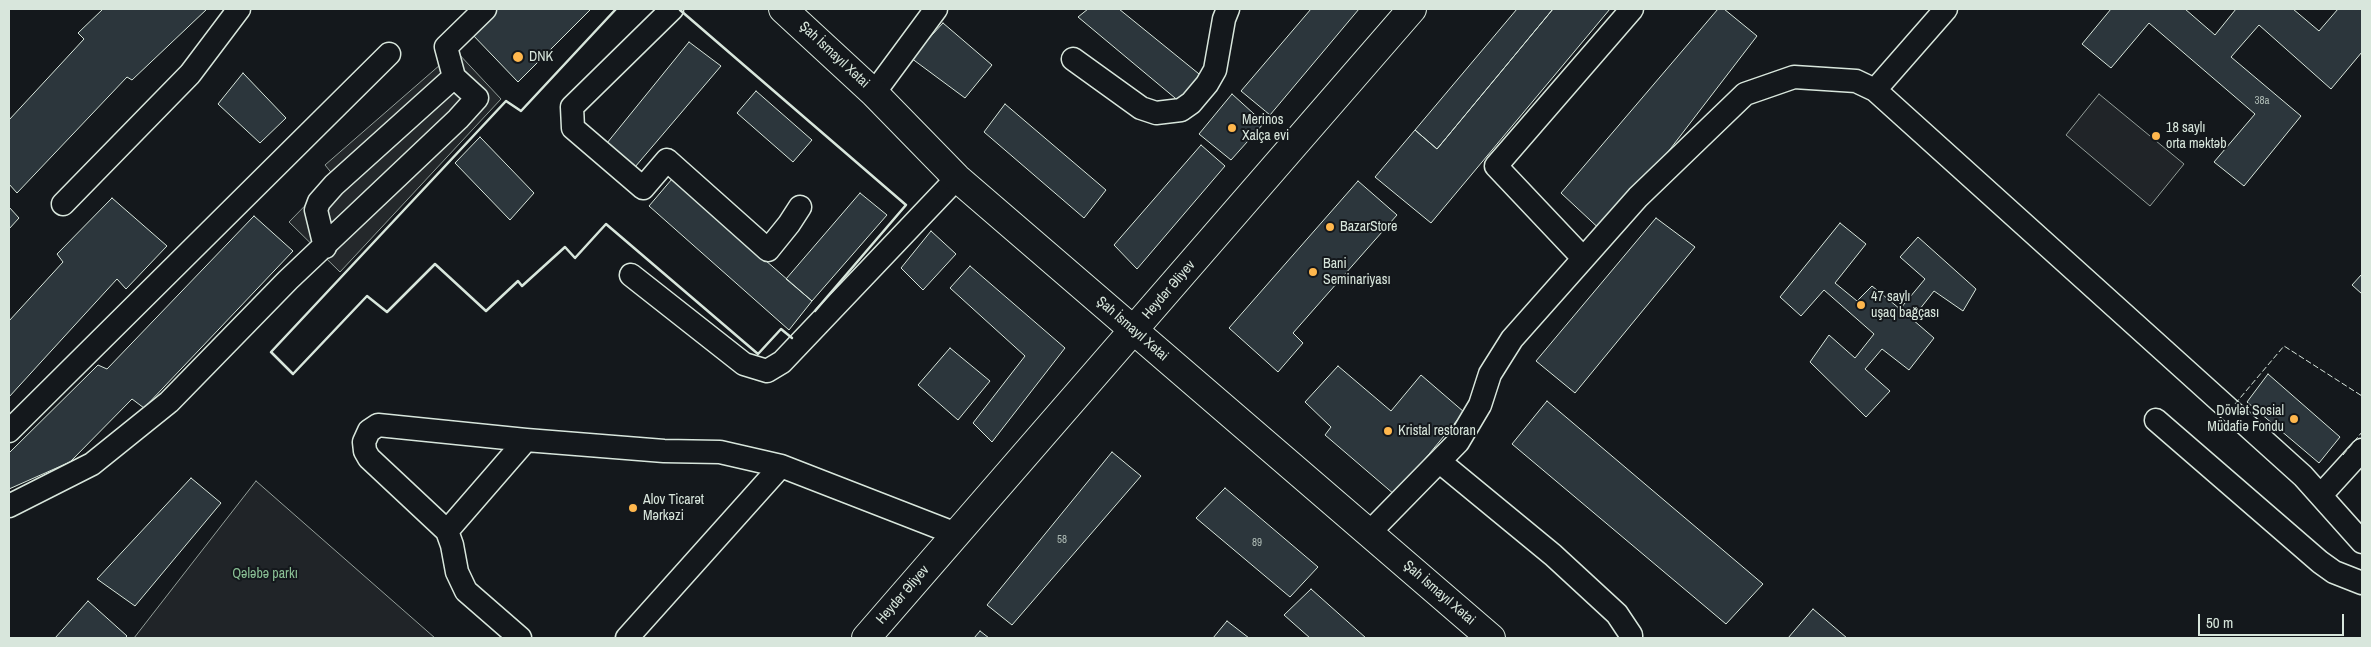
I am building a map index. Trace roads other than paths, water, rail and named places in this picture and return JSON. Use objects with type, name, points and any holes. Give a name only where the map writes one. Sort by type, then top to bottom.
[{"type":"main road","name":"Şah İsmayıl Xətai","points":[[783,9],[874,93],[957,178],[1491,638]]},
{"type":"main road","name":"Heydər Əliyev","points":[[866,638],[1412,9]]},
{"type":"street","points":[[63,204],[190,74],[239,9]]},
{"type":"street","points":[[9,506],[92,464],[169,402],[288,280],[458,119],[477,98],[454,77],[446,47],[485,9]]},
{"type":"street","points":[[672,9],[572,107],[573,128],[643,188],[667,160],[768,250],[789,224],[800,206]]},
{"type":"street","points":[[874,93],[936,9]]},
{"type":"street","points":[[1073,59],[1142,108],[1156,113],[1181,110],[1191,103],[1207,84],[1215,70],[1224,19],[1228,9]]},
{"type":"street","points":[[1583,258],[1496,166],[1632,9]]},
{"type":"street","points":[[1874,90],[1946,9]]},
{"type":"street","points":[[9,432],[389,54]]},
{"type":"street","points":[[325,247],[316,210],[319,202],[334,185],[454,77]]},
{"type":"street","points":[[1369,533],[1440,462],[1462,435],[1480,404],[1490,374],[1512,339],[1638,197],[1745,94],[1794,77],[1856,81],[1874,90],[2303,476],[2362,542]]},
{"type":"street","points":[[631,275],[744,364],[767,371],[782,362],[957,178]]},
{"type":"street","points":[[2156,420],[2320,562],[2334,572],[2362,583]]},
{"type":"street","points":[[520,638],[466,592],[457,572],[452,545],[447,531],[369,458],[365,451],[364,442],[369,431],[378,425],[526,440],[664,451],[720,452],[781,466],[956,534]]},
{"type":"street","points":[[447,531],[526,440]]},
{"type":"street","points":[[2321,495],[2362,450]]},
{"type":"street","points":[[1440,462],[1553,555],[1610,608],[1622,621],[1631,638]]},
{"type":"street","points":[[627,638],[781,466]]},
{"type":"place","name":"DNK","points":[[518,57]]},
{"type":"place","name":"Merinos Xalça evi","points":[[1232,128]]},
{"type":"place","name":"18 saylı orta məktəb","points":[[2156,136]]},
{"type":"place","name":"BazarStore","points":[[1330,227]]},
{"type":"place","name":"Bani Seminariyası","points":[[1313,272]]},
{"type":"place","name":"47 saylı uşaq bağçası","points":[[1861,305]]},
{"type":"place","name":"Dövlət Sosial Müdafiə Fondu","points":[[2294,419]]},
{"type":"place","name":"Kristal restoran","points":[[1388,431]]},
{"type":"place","name":"Alov Ticarət Mərkəzi","points":[[633,508]]},
{"type":"park label","name":"Qələbə parkı","points":[[265,574]]}]
